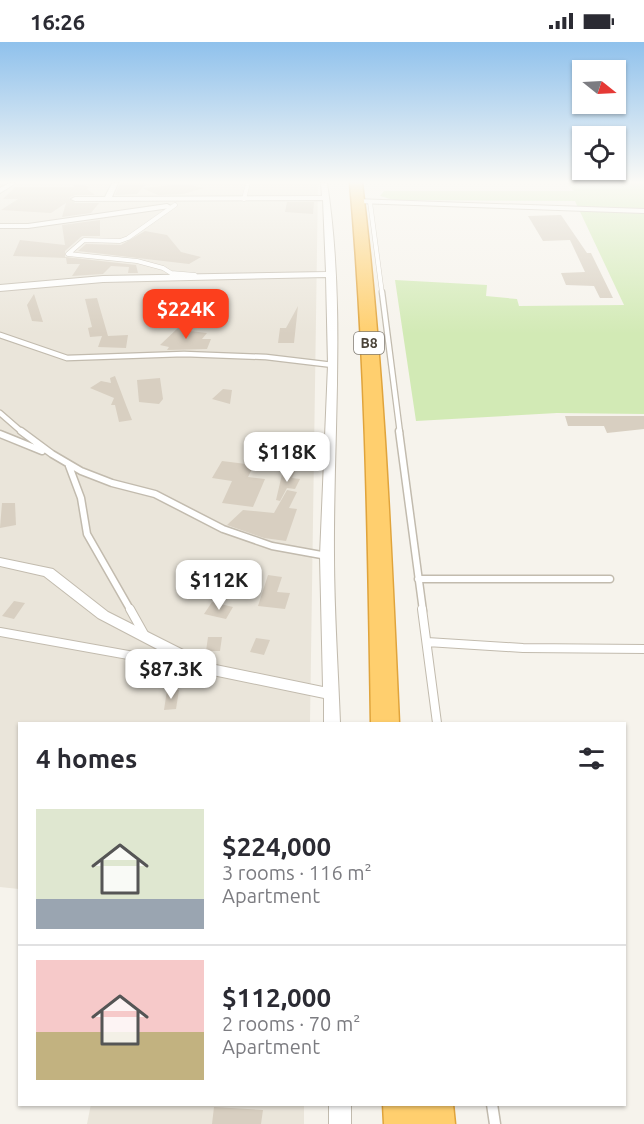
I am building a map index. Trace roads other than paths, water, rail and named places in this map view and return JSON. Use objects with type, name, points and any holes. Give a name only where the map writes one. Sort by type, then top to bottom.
[{"type":"highway","name":"B8","points":[[364,233],[378,503],[385,722]]},
{"type":"highway","name":"B8","points":[[378,503],[401,722]]},
{"type":"highway","points":[[403,1106],[404,1124]]},
{"type":"highway","points":[[433,1106],[435,1124]]},
{"type":"street","points":[[329,233],[333,364],[327,556],[332,722]]},
{"type":"street","points":[[0,288],[103,279],[195,275],[329,274]]},
{"type":"street","points":[[0,562],[48,572],[103,615],[208,669],[331,694]]},
{"type":"street","points":[[340,1106],[340,1124]]},
{"type":"lane","points":[[134,233],[120,241],[84,240],[68,254],[135,261],[165,268],[171,273],[195,275]]},
{"type":"lane","points":[[368,233],[437,722]]},
{"type":"lane","points":[[0,335],[67,358],[183,354],[266,357],[333,364]]},
{"type":"lane","points":[[0,413],[54,457]]},
{"type":"lane","points":[[0,434],[112,483],[162,496],[187,512],[231,534],[283,551],[327,556]]},
{"type":"lane","points":[[69,466],[81,498],[87,534],[148,640]]},
{"type":"lane","points":[[418,579],[610,579]]},
{"type":"lane","points":[[0,632],[208,669]]},
{"type":"lane","points":[[427,642],[524,648],[644,649]]},
{"type":"lane","points":[[492,1106],[495,1124]]}]
